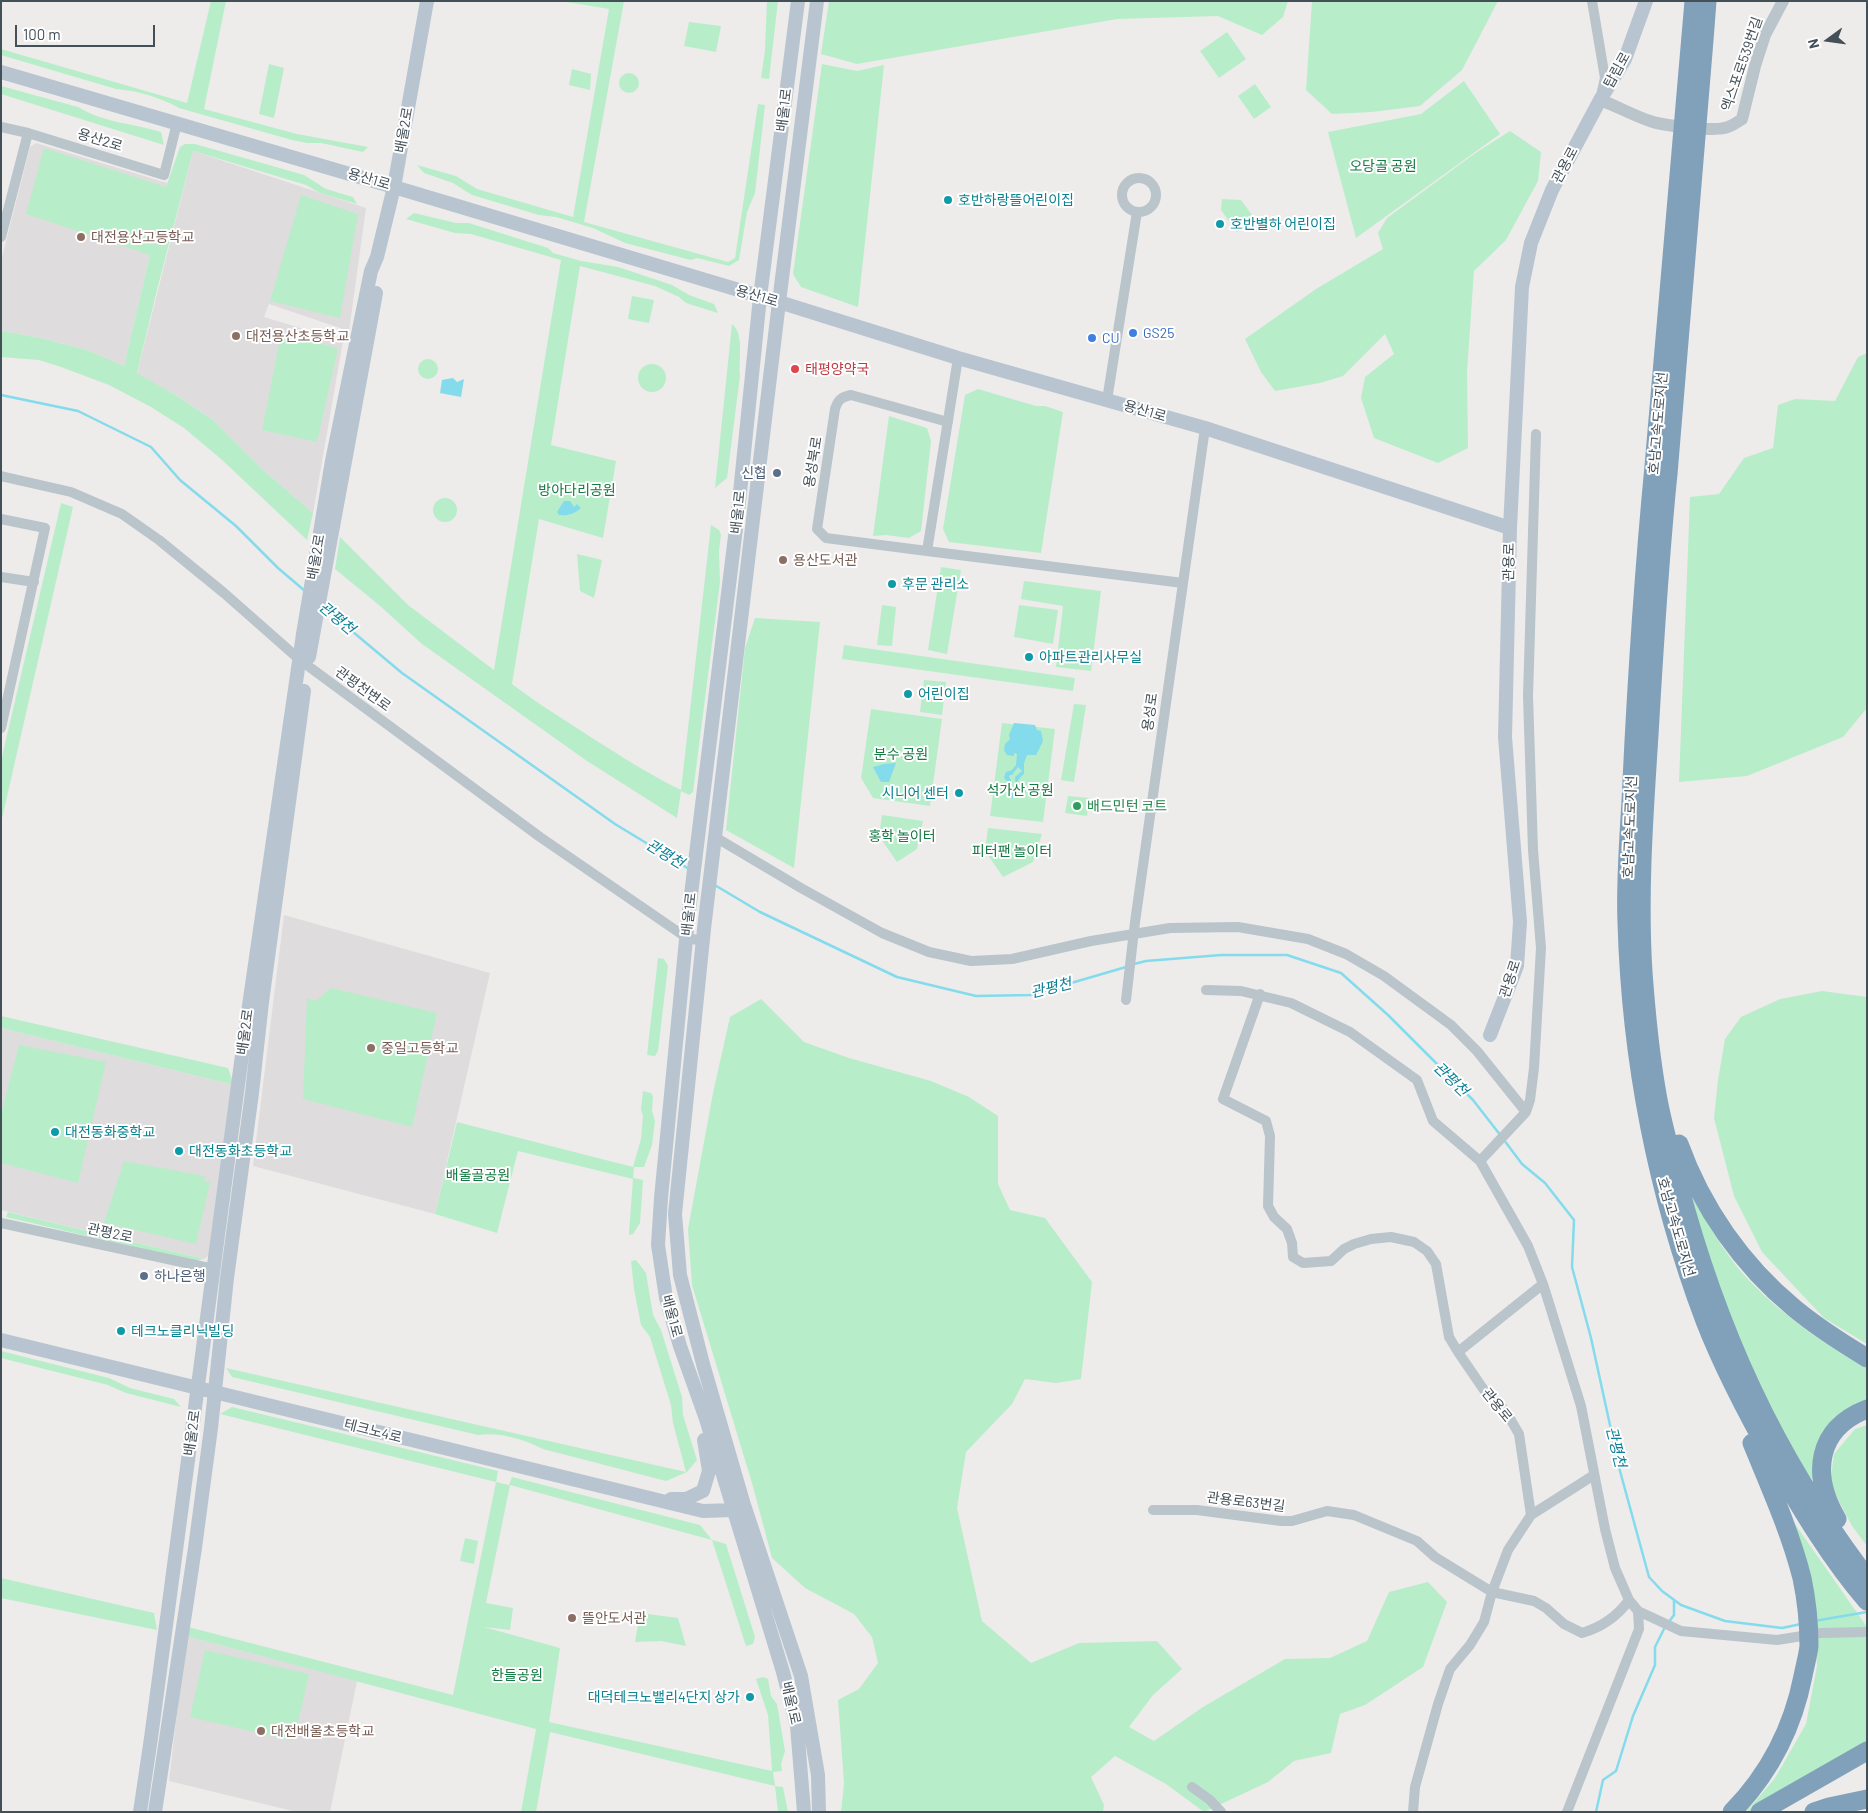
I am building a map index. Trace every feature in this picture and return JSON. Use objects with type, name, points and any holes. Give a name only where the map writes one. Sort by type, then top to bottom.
[{"type":"highway","name":"호남고속도로지선","points":[[1694,1],[1645,556],[1626,918],[1633,1011],[1644,1098],[1655,1152],[1684,1262],[1706,1324],[1759,1436],[1792,1494],[1829,1550],[1864,1590]]},
{"type":"highway","name":"호남고속도로지선","points":[[1707,1],[1684,302],[1660,560],[1646,774],[1641,915],[1643,971],[1651,1053],[1657,1096],[1670,1149],[1700,1259],[1721,1319],[1758,1401],[1799,1479],[1842,1546],[1864,1590]]},
{"type":"highway","points":[[1651,1053],[1680,1149],[1698,1192],[1723,1230],[1751,1268],[1794,1308],[1867,1358]]},
{"type":"highway","points":[[1706,1324],[1792,1544],[1802,1579],[1809,1647],[1799,1695],[1786,1732],[1775,1755],[1761,1776],[1732,1812]]},
{"type":"highway","points":[[1867,1409],[1838,1426],[1825,1446],[1821,1467],[1828,1505],[1867,1560]]},
{"type":"highway","points":[[1760,1812],[1867,1751]]},
{"type":"highway","points":[[1785,1812],[1867,1764]]},
{"type":"highway","points":[[1814,1812],[1828,1807],[1867,1799]]},
{"type":"main road","name":"배울2로","points":[[156,1812],[195,1548],[307,637],[375,295],[378,274],[377,257],[394,187],[427,1]]},
{"type":"main road","name":"배울1로","points":[[798,1],[760,297],[738,512],[688,919],[658,1245],[666,1298],[680,1346],[801,1676],[818,1775],[819,1812]]},
{"type":"main road","name":"배울1로","points":[[804,1812],[797,1726],[738,1508],[680,1275],[675,1214],[715,840],[779,302],[818,1]]},
{"type":"main road","name":"탑립로","points":[[1600,100],[1625,59],[1646,1]]},
{"type":"main road","name":"용산1로","points":[[1,72],[779,302],[958,358],[1205,428],[1510,528]]},
{"type":"main road","name":"관용로","points":[[1490,1035],[1517,966],[1520,922],[1505,737],[1510,528],[1522,287],[1531,243],[1552,190],[1600,100]]},
{"type":"main road","name":"배울2로","points":[[140,1812],[152,1738],[251,994],[304,662]]},
{"type":"main road","name":"테크노4로","points":[[1,1340],[703,1512],[738,1508]]},
{"type":"main road","points":[[661,1501],[672,1498],[686,1499],[703,1491],[709,1471],[704,1440],[706,1420]]},
{"type":"street","name":"탑립로","points":[[1592,1],[1605,78],[1600,100]]},
{"type":"street","name":"엑스포로539번길","points":[[1600,100],[1648,121],[1666,126],[1722,129],[1734,125],[1742,120],[1755,66],[1765,35],[1783,1]]},
{"type":"street","name":"용산2로","points":[[1,127],[28,133],[164,175],[177,123]]},
{"type":"street","points":[[1,237],[28,133]]},
{"type":"street","points":[[1107,400],[1137,212]]},
{"type":"street","points":[[927,551],[958,358]]},
{"type":"street","name":"용성북로","points":[[948,422],[851,395],[843,396],[838,401],[835,409],[817,529],[826,538],[1183,583]]},
{"type":"street","name":"용성로","points":[[1126,1000],[1134,922],[1205,428]]},
{"type":"street","points":[[1480,1161],[1526,1112],[1530,1100],[1534,1068],[1541,948],[1533,850],[1528,696],[1536,434]]},
{"type":"street","name":"관평천변로","points":[[1,476],[70,492],[122,514],[159,540],[304,662],[540,837],[687,938],[704,935]]},
{"type":"street","points":[[1,520],[45,528],[1,728]]},
{"type":"street","points":[[1,577],[34,582]]},
{"type":"street","points":[[715,840],[882,933],[929,952],[971,961],[1012,959],[1091,941],[1170,928],[1238,927],[1308,939],[1346,954],[1384,976],[1452,1025],[1477,1051],[1526,1112]]},
{"type":"street","points":[[1206,990],[1241,990],[1291,1003],[1350,1032],[1417,1080],[1433,1121],[1480,1161],[1528,1246],[1543,1284],[1581,1406],[1604,1529],[1615,1568],[1629,1600],[1642,1613],[1681,1631],[1777,1640],[1821,1633],[1867,1632]]},
{"type":"street","name":"관용로","points":[[1260,994],[1222,1099],[1266,1121],[1270,1136],[1268,1206],[1274,1217],[1287,1229],[1292,1243],[1293,1257],[1303,1262],[1331,1261],[1344,1249],[1354,1244],[1371,1239],[1391,1237],[1414,1242],[1427,1251],[1436,1264],[1448,1337],[1484,1390],[1505,1410],[1519,1434],[1531,1515]]},
{"type":"street","name":"관평2로","points":[[1,1223],[214,1269]]},
{"type":"street","points":[[1458,1352],[1543,1284]]},
{"type":"street","points":[[1412,1812],[1415,1788],[1438,1704],[1450,1669],[1470,1645],[1484,1622],[1492,1592],[1508,1550],[1531,1515],[1594,1475]]},
{"type":"street","name":"관용로63번길","points":[[1153,1510],[1196,1510],[1281,1521],[1292,1521],[1327,1511],[1354,1515],[1417,1541],[1435,1557],[1492,1592]]},
{"type":"street","points":[[1492,1592],[1534,1601],[1546,1608],[1564,1624],[1582,1633],[1600,1628],[1629,1600]]},
{"type":"street","points":[[1567,1812],[1639,1629],[1642,1613]]},
{"type":"street","points":[[1192,1787],[1210,1800],[1220,1812]]},
{"type":"shaded area","name":"대전용산고등학교","points":[[36,143],[167,183],[124,366],[87,350],[41,338],[1,331],[1,261],[30,147]]},
{"type":"shaded area","name":"대전용산초등학교","points":[[193,151],[366,208],[349,331],[269,304],[264,317],[343,341],[313,513],[263,470],[213,420],[174,394],[137,374]]},
{"type":"shaded area","name":"중일고등학교","points":[[284,915],[490,973],[435,1214],[253,1166]]},
{"type":"shaded area","points":[[1,1028],[234,1085],[211,1254],[204,1259],[1,1210]]},
{"type":"shaded area","name":"대전배울초등학교","points":[[186,1636],[357,1681],[330,1812],[297,1812],[169,1781]]},
{"type":"green space","points":[[211,1],[226,1],[204,109],[297,134],[368,147],[363,152],[321,143],[292,140],[179,108],[149,95],[116,89],[1,55],[1,49],[187,103]]},
{"type":"green space","points":[[561,1],[624,1],[584,222],[728,262],[735,258],[758,104],[765,105],[755,193],[747,212],[739,260],[729,266],[697,258],[691,260],[625,243],[593,228],[556,217],[539,215],[472,195],[453,183],[424,173],[417,165],[456,176],[477,189],[573,217],[609,9]]},
{"type":"green space","points":[[767,1],[778,1],[769,79],[761,78],[765,50]]},
{"type":"green space","points":[[829,1],[1288,1],[1283,17],[1262,35],[1218,16],[1117,19],[857,64],[821,54]]},
{"type":"green space","points":[[1312,1],[1498,1],[1462,70],[1420,106],[1372,112],[1332,114],[1306,90]]},
{"type":"green space","points":[[689,22],[721,26],[716,52],[684,46]]},
{"type":"green space","points":[[1227,32],[1246,59],[1219,78],[1200,51]]},
{"type":"green space","points":[[269,64],[284,68],[274,118],[259,114]]},
{"type":"green space","points":[[822,64],[857,71],[884,65],[858,307],[801,287],[793,274]]},
{"type":"green space","points":[[572,69],[591,74],[590,90],[569,85]]},
{"type":"green space","points":[[629,73],[636,76],[639,83],[636,90],[629,93],[622,90],[619,83],[622,76]]},
{"type":"green space","name":"오당골 공원","points":[[1464,81],[1500,134],[1356,238],[1328,132],[1421,114]]},
{"type":"green space","points":[[1255,84],[1271,107],[1254,119],[1238,96]]},
{"type":"green space","points":[[1,86],[78,107],[108,120],[161,132],[164,145],[1,94]]},
{"type":"green space","points":[[1510,131],[1541,152],[1538,181],[1506,240],[1474,271],[1467,372],[1468,448],[1438,463],[1374,438],[1361,398],[1365,377],[1394,354],[1385,334],[1343,376],[1320,383],[1275,391],[1261,372],[1245,339],[1316,289],[1383,249],[1378,233],[1387,218],[1474,154]]},
{"type":"green space","points":[[185,144],[195,144],[304,175],[326,189],[353,197],[357,204],[320,193],[306,185],[193,151],[137,373],[174,394],[213,420],[263,470],[313,513],[307,540],[221,459],[184,428],[151,407],[109,385],[61,367],[39,360],[1,357],[1,331],[41,338],[87,350],[124,366],[150,255],[26,214],[44,148],[166,187],[180,147]]},
{"type":"green space","points":[[301,195],[358,214],[340,318],[270,301]]},
{"type":"green space","points":[[1222,199],[1241,200],[1255,219],[1237,232],[1221,210]]},
{"type":"green space","name":"방아다리공원","points":[[414,213],[456,223],[469,223],[548,248],[553,253],[581,261],[618,267],[672,285],[689,295],[714,304],[718,313],[686,303],[679,297],[655,286],[580,266],[551,445],[616,461],[603,538],[539,519],[512,684],[592,738],[647,772],[681,790],[711,525],[719,530],[721,535],[719,551],[720,582],[693,792],[689,795],[681,791],[677,818],[587,761],[422,644],[335,569],[340,537],[408,605],[494,670],[561,260],[471,234],[455,233],[406,219]]},
{"type":"green space","points":[[632,296],[654,300],[649,323],[628,319]]},
{"type":"green space","points":[[732,324],[740,341],[740,376],[727,478],[715,488]]},
{"type":"green space","points":[[281,334],[338,348],[317,442],[262,430]]},
{"type":"green space","points":[[1867,353],[1867,708],[1843,737],[1747,776],[1679,782],[1690,497],[1719,494],[1744,458],[1773,448],[1778,405],[1795,399],[1835,401],[1858,357]]},
{"type":"green space","points":[[428,359],[435,362],[438,369],[435,376],[428,379],[421,376],[418,369],[421,362]]},
{"type":"green space","points":[[652,364],[662,368],[666,378],[662,388],[652,392],[642,388],[638,378],[642,368]]},
{"type":"green space","points":[[978,389],[1063,412],[1041,553],[949,542],[943,529],[965,395]]},
{"type":"green space","points":[[889,416],[927,428],[931,441],[921,531],[909,538],[886,535],[873,536]]},
{"type":"green space","points":[[445,498],[454,501],[457,510],[454,519],[445,522],[436,519],[433,510],[436,501]]},
{"type":"green space","points":[[61,503],[73,507],[1,823],[1,761]]},
{"type":"green space","points":[[577,554],[602,560],[594,598],[580,591]]},
{"type":"green space","points":[[941,567],[961,570],[947,654],[928,650]]},
{"type":"green space","points":[[1024,581],[1101,591],[1091,671],[1056,667],[1063,606],[1021,599]]},
{"type":"green space","points":[[882,605],[896,607],[892,646],[877,645]]},
{"type":"green space","points":[[1019,605],[1058,610],[1053,644],[1014,637]]},
{"type":"green space","points":[[755,618],[820,622],[794,868],[726,830],[745,648]]},
{"type":"green space","points":[[844,645],[1075,678],[1073,691],[842,659]]},
{"type":"green space","points":[[924,680],[946,682],[942,715],[920,712]]},
{"type":"green space","points":[[1074,704],[1086,705],[1074,782],[1061,780]]},
{"type":"green space","name":"분수 공원","points":[[871,709],[942,719],[930,806],[873,798],[861,778]]},
{"type":"green space","name":"석가산 공원","points":[[1002,723],[1055,729],[1043,822],[990,816]]},
{"type":"green space","name":"배드민턴 코트","points":[[1068,796],[1089,798],[1087,816],[1065,813]]},
{"type":"green space","name":"홍학 놀이터","points":[[882,815],[923,821],[917,849],[897,862],[879,836]]},
{"type":"green space","name":"피터팬 놀이터","points":[[988,828],[1042,834],[1033,862],[1003,877],[985,851]]},
{"type":"green space","points":[[658,958],[664,959],[668,966],[658,1051],[655,1056],[647,1055]]},
{"type":"green space","points":[[331,988],[437,1013],[412,1127],[303,1099],[307,998],[316,1001]]},
{"type":"green space","points":[[1822,991],[1867,997],[1867,1344],[1824,1318],[1762,1252],[1734,1196],[1714,1118],[1725,1039],[1741,1017],[1780,999]]},
{"type":"green space","points":[[761,999],[804,1042],[849,1058],[931,1081],[969,1097],[998,1116],[998,1184],[1010,1210],[1045,1218],[1092,1282],[1081,1379],[1056,1383],[1025,1379],[1012,1404],[966,1452],[957,1508],[982,1621],[1031,1663],[1079,1643],[1157,1641],[1182,1669],[1153,1695],[1129,1727],[1154,1741],[1203,1707],[1285,1659],[1330,1658],[1367,1641],[1389,1592],[1428,1582],[1447,1602],[1423,1667],[1365,1705],[1340,1714],[1331,1753],[1294,1761],[1268,1782],[1204,1812],[1166,1784],[1115,1756],[1091,1777],[1104,1805],[1103,1812],[841,1812],[844,1783],[838,1700],[859,1689],[878,1663],[872,1637],[854,1614],[805,1588],[772,1558],[752,1483],[692,1285],[688,1229],[713,1093],[730,1017]]},
{"type":"green space","points":[[1,1016],[228,1068],[234,1085],[1,1028]]},
{"type":"green space","points":[[19,1045],[106,1062],[78,1183],[1,1163],[1,1114]]},
{"type":"green space","name":"배울골공원","points":[[643,1091],[651,1093],[653,1096],[652,1111],[655,1121],[652,1145],[644,1167],[634,1167],[633,1178],[643,1180],[640,1223],[633,1234],[629,1235],[633,1179],[518,1151],[497,1233],[435,1214],[457,1122],[633,1167],[641,1139]]},
{"type":"green space","points":[[124,1161],[205,1176],[204,1181],[210,1182],[196,1244],[104,1223]]},
{"type":"green space","points":[[1690,1194],[1730,1257],[1758,1290],[1803,1327],[1867,1369],[1867,1406],[1815,1457],[1812,1483],[1773,1412],[1739,1338],[1715,1276]]},
{"type":"green space","points":[[8,1212],[204,1259],[194,1261],[6,1217]]},
{"type":"green space","points":[[636,1260],[646,1273],[653,1315],[661,1330],[682,1397],[683,1415],[697,1460],[687,1472],[666,1481],[543,1449],[511,1437],[478,1435],[232,1377],[226,1368],[686,1472],[673,1423],[671,1405],[650,1337],[641,1325],[631,1261]]},
{"type":"green space","points":[[1,1351],[109,1378],[130,1388],[174,1399],[181,1407],[126,1393],[108,1385],[1,1358]]},
{"type":"green space","points":[[232,1407],[498,1471],[496,1482],[220,1414]]},
{"type":"green space","points":[[1867,1425],[1867,1546],[1852,1526],[1830,1484],[1834,1454],[1855,1429]]},
{"type":"green space","name":"한들공원","points":[[512,1477],[700,1525],[712,1540],[510,1485],[486,1603],[513,1608],[510,1630],[484,1627],[560,1648],[549,1722],[772,1771],[768,1715],[756,1679],[763,1677],[768,1679],[771,1696],[777,1704],[785,1751],[781,1764],[782,1771],[773,1772],[775,1786],[550,1732],[536,1812],[521,1812],[536,1729],[186,1636],[188,1627],[453,1695],[496,1482],[509,1485]]},
{"type":"green space","points":[[1788,1514],[1867,1627],[1867,1745],[1752,1812],[1746,1812],[1775,1778],[1806,1724],[1817,1666],[1812,1593]]},
{"type":"green space","points":[[465,1538],[478,1541],[474,1564],[460,1561]]},
{"type":"green space","points":[[712,1540],[726,1544],[755,1637],[753,1644],[746,1646]]},
{"type":"green space","points":[[1,1578],[154,1613],[157,1630],[1,1598]]},
{"type":"green space","points":[[640,1613],[678,1618],[686,1646],[661,1641],[635,1642]]},
{"type":"green space","points":[[205,1650],[309,1674],[294,1741],[190,1717]]},
{"type":"green space","points":[[775,1786],[783,1787],[788,1812],[778,1812]]},
{"type":"water","points":[[453,378],[457,382],[464,379],[461,397],[440,393],[442,380]]},
{"type":"water","points":[[564,501],[570,501],[574,507],[577,504],[581,508],[571,514],[559,515],[557,512]]},
{"type":"water","points":[[1014,723],[1035,725],[1037,730],[1041,731],[1043,741],[1036,755],[1027,755],[1024,763],[1024,774],[1018,781],[1018,791],[1013,795],[1013,799],[1009,795],[1016,789],[1015,777],[1022,771],[1018,767],[1010,775],[1009,785],[1004,777],[1006,772],[1012,770],[1016,765],[1017,754],[1014,753],[1014,756],[1007,755],[1004,750],[1005,744],[1010,739],[1009,735]]},
{"type":"water","points":[[896,763],[889,782],[881,782],[873,767]]},
{"type":"waterway","name":"관평천","points":[[1,395],[78,411],[151,447],[180,480],[236,526],[278,568],[305,591]]},
{"type":"waterway","name":"관평천","points":[[322,606],[402,673],[615,824],[689,869]]},
{"type":"waterway","name":"관평천","points":[[713,884],[760,912],[897,977],[976,996],[1030,995],[1126,967]]},
{"type":"waterway","name":"관평천","points":[[1134,964],[1146,961],[1221,955],[1287,955],[1341,973],[1388,1015],[1473,1100],[1501,1136]]},
{"type":"waterway","name":"관평천","points":[[1504,1140],[1522,1164],[1545,1183],[1574,1220],[1572,1267],[1591,1338],[1620,1471],[1649,1577],[1662,1591],[1681,1605],[1725,1621],[1782,1628],[1801,1624]]},
{"type":"waterway","points":[[1668,1623],[1674,1615],[1674,1600]]},
{"type":"waterway","name":"관평천","points":[[1814,1621],[1867,1612]]},
{"type":"waterway","points":[[1596,1812],[1603,1780],[1616,1771],[1633,1716],[1655,1665],[1655,1647],[1665,1627]]},
{"type":"place","name":"호반하랑뜰어린이집","points":[[948,200]]},
{"type":"place","name":"호반별하 어린이집","points":[[1220,224]]},
{"type":"place","name":"대전용산고등학교","points":[[81,237]]},
{"type":"place","name":"GS25","points":[[1133,333]]},
{"type":"place","name":"대전용산초등학교","points":[[236,336]]},
{"type":"place","name":"CU","points":[[1092,338]]},
{"type":"place","name":"태평양약국","points":[[795,369]]},
{"type":"place","name":"신협","points":[[777,473]]},
{"type":"place","name":"용산도서관","points":[[783,560]]},
{"type":"place","name":"후문 관리소","points":[[892,584]]},
{"type":"place","name":"아파트관리사무실","points":[[1029,657]]},
{"type":"place","name":"어린이집","points":[[908,694]]},
{"type":"place","name":"시니어 센터","points":[[959,793]]},
{"type":"place","name":"배드민턴 코트","points":[[1077,806]]},
{"type":"place","name":"중일고등학교","points":[[371,1048]]},
{"type":"place","name":"대전동화중학교","points":[[55,1132]]},
{"type":"place","name":"대전동화초등학교","points":[[179,1151]]},
{"type":"place","name":"하나은행","points":[[144,1276]]},
{"type":"place","name":"테크노클리닉빌딩","points":[[121,1331]]},
{"type":"place","name":"뜰안도서관","points":[[572,1618]]},
{"type":"place","name":"대덕테크노밸리4단지 상가","points":[[750,1697]]},
{"type":"place","name":"대전배울초등학교","points":[[261,1731]]}]
